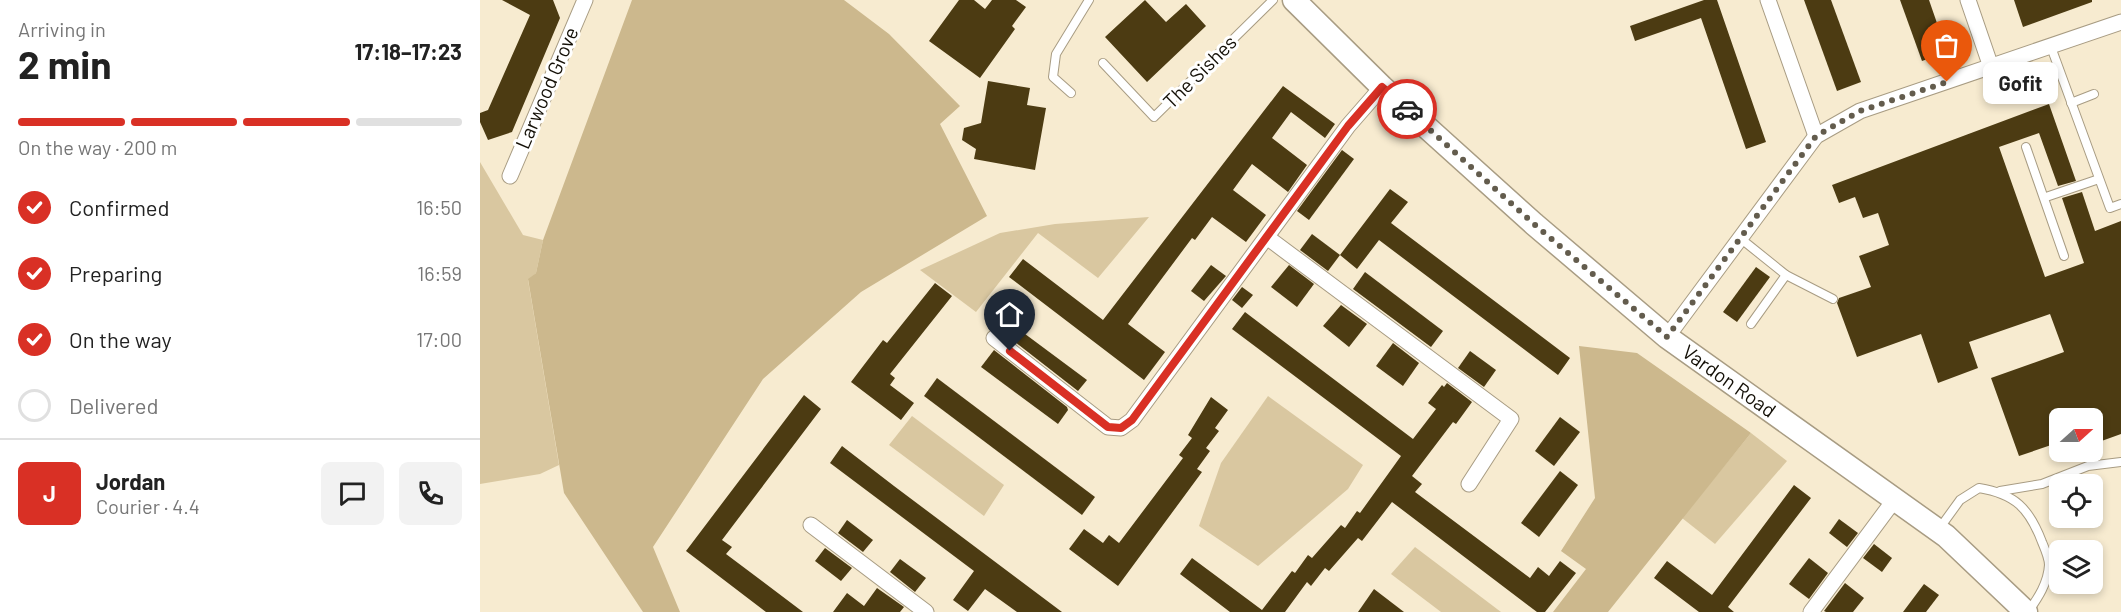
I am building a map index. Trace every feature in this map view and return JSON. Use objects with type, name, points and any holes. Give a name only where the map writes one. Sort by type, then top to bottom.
[{"type":"street","name":"Larwood Grove","points":[[510,177],[585,0]]},
{"type":"street","name":"Vardon Road","points":[[1294,0],[1382,87],[1534,224],[1667,337],[1938,530],[2027,612]]},
{"type":"street","points":[[1768,0],[1816,136]]},
{"type":"street","points":[[1968,0],[1991,67]]},
{"type":"street","points":[[1667,337],[1816,136],[1860,111],[2121,22]]},
{"type":"street","points":[[994,338],[1108,427],[1121,428],[1132,420],[1236,278],[1269,238],[1348,126],[1382,87]]},
{"type":"street","points":[[1269,238],[1511,419],[1469,484]]},
{"type":"street","points":[[1811,612],[1895,499]]},
{"type":"street","points":[[811,525],[926,612]]},
{"type":"lane","points":[[1071,93],[1053,77],[1056,54],[1089,0]]},
{"type":"lane","name":"The Sishes","points":[[1103,63],[1154,117],[1272,0]]},
{"type":"lane","points":[[2050,47],[2110,208],[2121,204]]},
{"type":"lane","points":[[2071,103],[2094,94]]},
{"type":"lane","points":[[2026,147],[2046,197],[2064,256]]},
{"type":"lane","points":[[2046,197],[2099,179]]},
{"type":"lane","points":[[1739,237],[1786,275],[1833,299]]},
{"type":"lane","points":[[1751,324],[1786,275]]},
{"type":"lane","points":[[1938,530],[1960,500],[1979,488],[2000,491],[2042,484],[2088,466],[2121,462]]},
{"type":"lane","points":[[2000,491],[2020,503],[2037,529],[2049,562],[2040,594],[2027,612]]},
{"type":"shaded area","points":[[632,0],[844,0],[889,34],[960,106],[940,124],[987,216],[861,292],[763,379],[653,547],[680,612],[643,612],[564,493],[528,279],[536,273],[543,240]]},
{"type":"shaded area","points":[[480,162],[523,235],[543,240],[536,273],[528,280],[559,465],[540,474],[480,484]]},
{"type":"shaded area","points":[[1149,217],[1098,278],[1038,233],[976,312],[920,270],[1000,233],[1055,224]]},
{"type":"shaded area","points":[[1579,346],[1637,353],[1751,433],[1608,612],[1553,612],[1586,569],[1561,551],[1595,498]]},
{"type":"shaded area","points":[[1268,396],[1363,465],[1348,489],[1258,566],[1199,526],[1221,463]]},
{"type":"shaded area","points":[[912,416],[1004,485],[984,516],[889,445]]},
{"type":"shaded area","points":[[1751,433],[1787,461],[1715,544],[1682,518]]},
{"type":"shaded area","points":[[1415,547],[1501,612],[1441,612],[1391,574]]},
{"type":"building","points":[[502,0],[553,0],[560,18],[512,132],[488,140],[480,122],[480,113],[488,110],[530,15]]},
{"type":"building","points":[[959,0],[974,0],[985,9],[992,0],[1016,0],[1026,7],[1012,26],[1015,29],[980,78],[929,41]]},
{"type":"building","points":[[1145,0],[1166,22],[1186,4],[1206,26],[1147,82],[1105,37]]},
{"type":"building","points":[[1704,0],[1717,0],[1766,142],[1746,149],[1701,18],[1635,41],[1630,26]]},
{"type":"building","points":[[1804,0],[1831,0],[1861,82],[1837,91]]},
{"type":"building","points":[[1900,0],[1929,0],[1947,52],[1922,61]]},
{"type":"building","points":[[2014,0],[2092,0],[2092,2],[2023,27]]},
{"type":"building","points":[[988,81],[1030,88],[1027,105],[1046,108],[1035,170],[974,159],[976,149],[962,140],[964,128],[981,123]]},
{"type":"building","points":[[1283,86],[1335,124],[1325,138],[1291,112],[1272,138],[1307,165],[1288,192],[1252,164],[1233,190],[1266,215],[1246,242],[1212,217],[1195,240],[1192,238],[1128,324],[1165,352],[1144,380],[1009,277],[1023,259],[1103,320]]},
{"type":"building","points":[[2049,104],[2076,181],[2058,186],[2039,133],[1999,147],[2045,277],[2084,263],[2062,198],[2082,192],[2095,231],[2121,221],[2121,434],[2103,440],[2103,408],[2049,408],[2049,446],[2019,456],[1991,378],[2064,352],[2050,314],[1969,342],[1978,368],[1938,383],[1921,334],[1857,357],[1837,303],[1839,298],[1871,287],[1859,256],[1889,245],[1878,213],[1863,218],[1855,197],[1839,203],[1832,185]]},
{"type":"building","points":[[1342,150],[1354,159],[1309,220],[1297,211]]},
{"type":"building","points":[[1390,189],[1408,202],[1391,223],[1570,358],[1558,375],[1379,240],[1357,269],[1340,255]]},
{"type":"building","points":[[1312,234],[1340,255],[1328,271],[1300,250]]},
{"type":"building","points":[[1211,265],[1226,276],[1204,301],[1191,291]]},
{"type":"building","points":[[1289,265],[1314,284],[1297,307],[1271,287]]},
{"type":"building","points":[[1756,267],[1770,277],[1737,322],[1723,312]]},
{"type":"building","points":[[1365,272],[1443,331],[1431,347],[1353,289]]},
{"type":"building","points":[[935,283],[952,296],[890,374],[895,378],[890,385],[914,403],[901,420],[851,382],[883,340],[887,343]]},
{"type":"building","points":[[1242,287],[1253,295],[1242,308],[1232,300]]},
{"type":"building","points":[[1341,305],[1367,324],[1349,347],[1323,326]]},
{"type":"building","points":[[1245,312],[1413,439],[1436,409],[1428,403],[1442,385],[1444,387],[1447,383],[1472,402],[1456,424],[1453,422],[1412,476],[1422,484],[1415,492],[1530,578],[1538,567],[1549,576],[1560,561],[1576,573],[1545,612],[1537,612],[1392,502],[1362,541],[1358,538],[1329,571],[1325,568],[1311,586],[1307,582],[1285,612],[1230,612],[1180,574],[1192,558],[1262,610],[1292,571],[1295,573],[1308,555],[1312,558],[1341,525],[1345,528],[1357,511],[1360,513],[1401,456],[1232,329]]},
{"type":"building","points":[[1013,325],[1087,380],[1078,391],[1006,335]]},
{"type":"building","points":[[1393,343],[1419,363],[1403,386],[1376,366]]},
{"type":"building","points":[[994,350],[1067,407],[1068,410],[1058,424],[981,367]]},
{"type":"building","points":[[1470,351],[1496,370],[1484,387],[1458,368]]},
{"type":"building","points":[[937,378],[1095,497],[1082,515],[924,396]]},
{"type":"building","points":[[804,395],[821,409],[722,540],[732,547],[726,554],[803,612],[766,612],[686,551]]},
{"type":"building","points":[[1211,397],[1228,410],[1215,428],[1219,431],[1206,448],[1210,451],[1197,469],[1202,472],[1118,586],[1069,549],[1084,529],[1103,543],[1109,535],[1119,543],[1183,458],[1179,455],[1192,438],[1188,435]]},
{"type":"building","points":[[1560,417],[1580,432],[1554,466],[1535,451]]},
{"type":"building","points":[[842,446],[1062,612],[1017,612],[985,589],[968,611],[953,600],[974,571],[830,463]]},
{"type":"building","points":[[1560,471],[1578,485],[1539,537],[1521,523]]},
{"type":"building","points":[[1794,485],[1811,498],[1728,607],[1734,612],[1699,612],[1654,578],[1667,561],[1712,595]]},
{"type":"building","points":[[1839,519],[1858,533],[1847,547],[1829,533]]},
{"type":"building","points":[[847,520],[873,540],[863,552],[838,533]]},
{"type":"building","points":[[1874,544],[1892,558],[1882,572],[1863,558]]},
{"type":"building","points":[[825,548],[852,568],[841,581],[815,561]]},
{"type":"building","points":[[1809,558],[1828,573],[1809,599],[1789,584]]},
{"type":"building","points":[[900,559],[926,578],[915,592],[890,572]]},
{"type":"building","points":[[1845,583],[1864,598],[1853,612],[1824,611]]},
{"type":"building","points":[[1924,584],[1939,595],[1926,612],[1903,612]]},
{"type":"building","points":[[877,588],[904,607],[900,612],[833,612],[847,593],[864,606]]},
{"type":"building","points":[[1374,589],[1404,612],[1358,612]]},
{"type":"way so far","points":[[1407,109],[1534,224],[1667,337],[1816,136],[1860,111],[1947,82]]},
{"type":"place","name":"Gofit","points":[[1947,82]]},
{"type":"route","points":[[1010,351],[1108,427],[1121,428],[1132,420],[1236,278],[1269,238],[1348,126],[1382,87],[1407,109]]}]
